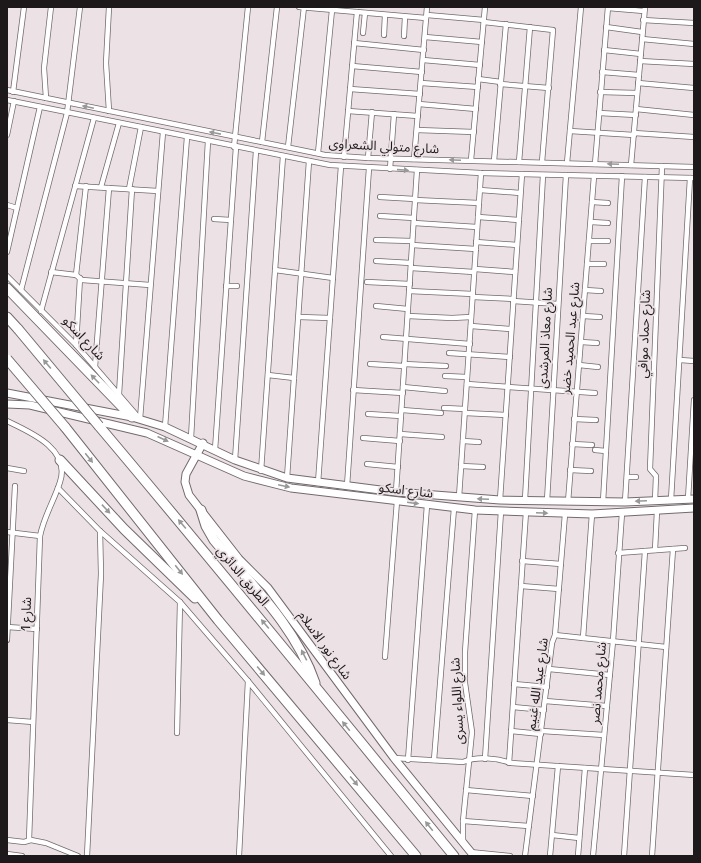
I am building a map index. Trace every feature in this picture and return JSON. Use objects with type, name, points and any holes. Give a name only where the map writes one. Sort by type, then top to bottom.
[{"type":"highway","points":[[7,288],[136,418]]},
{"type":"highway","name":"الطريق الدائري","points":[[7,317],[272,632],[318,692],[454,856]]},
{"type":"highway","points":[[7,359],[65,427],[218,620],[416,856]]},
{"type":"highway","points":[[60,460],[124,529],[218,620]]},
{"type":"highway","points":[[201,510],[206,526],[214,540],[281,620],[294,638],[310,669],[318,692]]},
{"type":"main road","points":[[7,393],[136,418]]},
{"type":"main road","name":"شارع اسكو","points":[[7,404],[30,405],[158,437],[238,473],[268,483],[291,488],[476,510],[592,514],[694,508]]},
{"type":"main road","name":"شارع اسكو","points":[[136,418],[165,427],[191,438],[261,471],[287,478],[318,483],[459,498],[500,500],[625,502],[691,499]]},
{"type":"main road","name":"شارع نور الاسلام","points":[[203,444],[186,474],[185,482],[189,495],[240,559],[268,588],[394,758],[472,854]]},
{"type":"street","points":[[13,92],[24,7]]},
{"type":"street","points":[[46,98],[44,68],[51,7]]},
{"type":"street","points":[[22,290],[67,113],[80,7]]},
{"type":"street","points":[[108,111],[106,63],[109,7]]},
{"type":"street","points":[[215,450],[231,220],[235,137],[248,7]]},
{"type":"street","points":[[262,142],[277,7]]},
{"type":"street","points":[[299,7],[405,17],[484,21],[551,29],[554,32],[542,162]]},
{"type":"street","points":[[288,147],[304,7]]},
{"type":"street","points":[[414,159],[427,7]]},
{"type":"street","points":[[471,160],[485,7]]},
{"type":"street","points":[[567,163],[581,7]]},
{"type":"street","points":[[595,164],[608,7],[644,9],[631,165]]},
{"type":"street","points":[[318,153],[332,10]]},
{"type":"street","points":[[344,157],[357,12]]},
{"type":"street","points":[[363,34],[365,13]]},
{"type":"street","points":[[384,35],[385,15]]},
{"type":"street","points":[[404,36],[405,17]]},
{"type":"street","points":[[644,20],[694,23]]},
{"type":"street","points":[[494,161],[506,24]]},
{"type":"street","points":[[518,162],[530,27]]},
{"type":"street","points":[[606,27],[642,32]]},
{"type":"street","points":[[425,37],[482,42]]},
{"type":"street","points":[[642,39],[694,44]]},
{"type":"street","points":[[354,43],[424,50]]},
{"type":"street","points":[[604,50],[641,54]]},
{"type":"street","points":[[423,60],[480,65]]},
{"type":"street","points":[[640,61],[694,64]]},
{"type":"street","points":[[352,66],[422,72]]},
{"type":"street","points":[[602,72],[639,75]]},
{"type":"street","points":[[478,79],[500,83],[549,88]]},
{"type":"street","points":[[421,83],[478,87]]},
{"type":"street","points":[[638,83],[694,88]]},
{"type":"street","points":[[350,89],[420,94]]},
{"type":"street","name":"شارع متولي الشعراوى","points":[[7,90],[235,137],[344,157],[694,167]]},
{"type":"street","points":[[600,92],[637,93]]},
{"type":"street","name":"شارع متولي الشعراوى","points":[[7,100],[235,147],[341,166],[481,173],[692,178]]},
{"type":"street","points":[[7,135],[14,101]]},
{"type":"street","points":[[419,104],[476,108]]},
{"type":"street","points":[[7,252],[40,107]]},
{"type":"street","points":[[348,111],[418,116]]},
{"type":"street","points":[[368,158],[372,112]]},
{"type":"street","points":[[599,113],[636,112],[694,114]]},
{"type":"street","points":[[390,169],[394,114]]},
{"type":"street","points":[[41,311],[94,118]]},
{"type":"street","points":[[101,187],[119,123]]},
{"type":"street","points":[[119,394],[131,189],[141,127]]},
{"type":"street","points":[[417,130],[474,132]]},
{"type":"street","points":[[136,418],[150,285],[163,132]]},
{"type":"street","points":[[570,132],[694,137]]},
{"type":"street","points":[[165,427],[187,137]]},
{"type":"street","points":[[191,438],[208,141]]},
{"type":"street","points":[[235,460],[256,151]]},
{"type":"street","points":[[261,471],[282,156]]},
{"type":"street","points":[[287,478],[310,161]]},
{"type":"street","points":[[318,483],[341,166]]},
{"type":"street","name":"شارع حماد موافي","points":[[655,501],[656,476],[650,469],[662,166]]},
{"type":"street","points":[[347,486],[369,168]]},
{"type":"street","points":[[396,492],[417,170]]},
{"type":"street","points":[[459,498],[481,173]]},
{"type":"street","points":[[500,500],[522,174]]},
{"type":"street","points":[[525,500],[543,175]]},
{"type":"street","name":"شارع معاذ المرشدى","points":[[546,501],[566,175]]},
{"type":"street","name":"شارع عبد الحميد خضر","points":[[568,502],[594,176]]},
{"type":"street","points":[[603,502],[622,176]]},
{"type":"street","points":[[625,502],[644,177]]},
{"type":"street","points":[[671,500],[692,178]]},
{"type":"street","points":[[75,186],[158,190]]},
{"type":"street","points":[[76,345],[78,277],[86,186]]},
{"type":"street","points":[[95,367],[109,188]]},
{"type":"street","points":[[480,190],[520,193]]},
{"type":"street","points":[[380,197],[479,203]]},
{"type":"street","points":[[592,202],[608,203]]},
{"type":"street","points":[[7,205],[17,208]]},
{"type":"street","points":[[380,216],[477,227]]},
{"type":"street","points":[[478,217],[519,220]]},
{"type":"street","points":[[214,219],[231,220]]},
{"type":"street","points":[[591,222],[608,223]]},
{"type":"street","points":[[376,240],[476,249]]},
{"type":"street","points":[[589,241],[608,241]]},
{"type":"street","points":[[476,242],[517,245]]},
{"type":"street","points":[[376,261],[474,270],[515,272]]},
{"type":"street","points":[[587,264],[604,264]]},
{"type":"street","points":[[275,270],[332,278]]},
{"type":"street","points":[[51,272],[102,281],[150,285]]},
{"type":"street","name":"شارع اسكو","points":[[7,276],[76,345],[119,394],[136,418]]},
{"type":"street","points":[[367,282],[410,284]]},
{"type":"street","points":[[226,286],[237,286]]},
{"type":"street","points":[[585,290],[601,291]]},
{"type":"street","points":[[409,291],[473,295],[536,303],[558,304]]},
{"type":"street","points":[[376,306],[408,308]]},
{"type":"street","points":[[408,316],[452,318],[471,317]]},
{"type":"street","points":[[583,316],[600,317]]},
{"type":"street","points":[[299,317],[330,318]]},
{"type":"street","points":[[471,326],[512,329]]},
{"type":"street","points":[[383,338],[470,344]]},
{"type":"street","points":[[581,342],[597,343]]},
{"type":"street","points":[[448,353],[510,356]]},
{"type":"street","points":[[680,360],[694,361]]},
{"type":"street","points":[[370,364],[446,366]]},
{"type":"street","points":[[579,365],[598,367]]},
{"type":"street","points":[[268,375],[294,378]]},
{"type":"street","points":[[445,376],[467,377]]},
{"type":"street","points":[[467,384],[595,392]]},
{"type":"street","points":[[353,390],[445,391]]},
{"type":"street","points":[[691,499],[694,400]]},
{"type":"street","points":[[444,408],[506,415]]},
{"type":"street","points":[[402,410],[441,413]]},
{"type":"street","points":[[368,414],[401,416]]},
{"type":"street","points":[[574,419],[596,420]]},
{"type":"street","points":[[7,421],[31,432],[55,452],[60,460]]},
{"type":"street","points":[[400,434],[442,437]]},
{"type":"street","points":[[363,438],[400,441]]},
{"type":"street","points":[[463,441],[479,442]]},
{"type":"street","points":[[572,444],[592,445]]},
{"type":"street","points":[[595,450],[606,451]]},
{"type":"street","name":"شارع 1","points":[[29,840],[40,536],[44,518],[58,488],[62,475],[60,460]]},
{"type":"street","points":[[367,464],[398,466]]},
{"type":"street","points":[[461,466],[483,467]]},
{"type":"street","points":[[7,468],[24,471]]},
{"type":"street","points":[[570,470],[591,471]]},
{"type":"street","points":[[626,477],[636,477]]},
{"type":"street","points":[[7,640],[10,533],[15,486]]},
{"type":"street","points":[[58,488],[100,531],[180,602],[248,681],[391,856]]},
{"type":"street","points":[[385,658],[397,501]]},
{"type":"street","points":[[408,760],[427,505]]},
{"type":"street","points":[[434,760],[454,508]]},
{"type":"street","name":"شارع اللواء يسرى","points":[[463,843],[463,821],[472,732],[465,668],[476,510]]},
{"type":"street","points":[[485,759],[502,511]]},
{"type":"street","points":[[655,550],[657,511]]},
{"type":"street","points":[[509,763],[526,512]]},
{"type":"street","name":"شارع محمد نصر","points":[[593,856],[613,641],[622,513]]},
{"type":"street","name":"شارع عبد الله غنيم","points":[[525,856],[542,733],[552,643],[555,635],[565,514]]},
{"type":"street","points":[[583,638],[592,514]]},
{"type":"street","points":[[88,856],[101,574],[100,531]]},
{"type":"street","points":[[10,533],[40,536]]},
{"type":"street","points":[[618,553],[685,548]]},
{"type":"street","points":[[652,856],[672,549]]},
{"type":"street","points":[[624,856],[646,551]]},
{"type":"street","points":[[522,561],[561,564]]},
{"type":"street","points":[[521,586],[559,589]]},
{"type":"street","points":[[177,733],[180,602]]},
{"type":"street","points":[[7,627],[37,629]]},
{"type":"street","points":[[555,635],[666,647]]},
{"type":"street","points":[[549,670],[610,675]]},
{"type":"street","points":[[240,856],[248,681]]},
{"type":"street","points":[[514,684],[547,687]]},
{"type":"street","points":[[545,701],[607,706]]},
{"type":"street","points":[[513,707],[544,710]]},
{"type":"street","points":[[7,720],[33,722]]},
{"type":"street","points":[[511,731],[604,736]]},
{"type":"street","points":[[394,758],[463,762],[470,759],[505,760],[509,763],[694,776]]},
{"type":"street","points":[[550,856],[558,766]]},
{"type":"street","points":[[578,856],[585,768]]},
{"type":"street","points":[[466,790],[533,796]]},
{"type":"street","points":[[463,821],[529,826]]},
{"type":"street","points":[[552,835],[579,838]]},
{"type":"street","points":[[7,840],[24,842],[29,840],[60,848],[78,856]]},
{"type":"street","points":[[7,854],[22,856]]},
{"type":"street","points":[[472,854],[510,856]]}]
